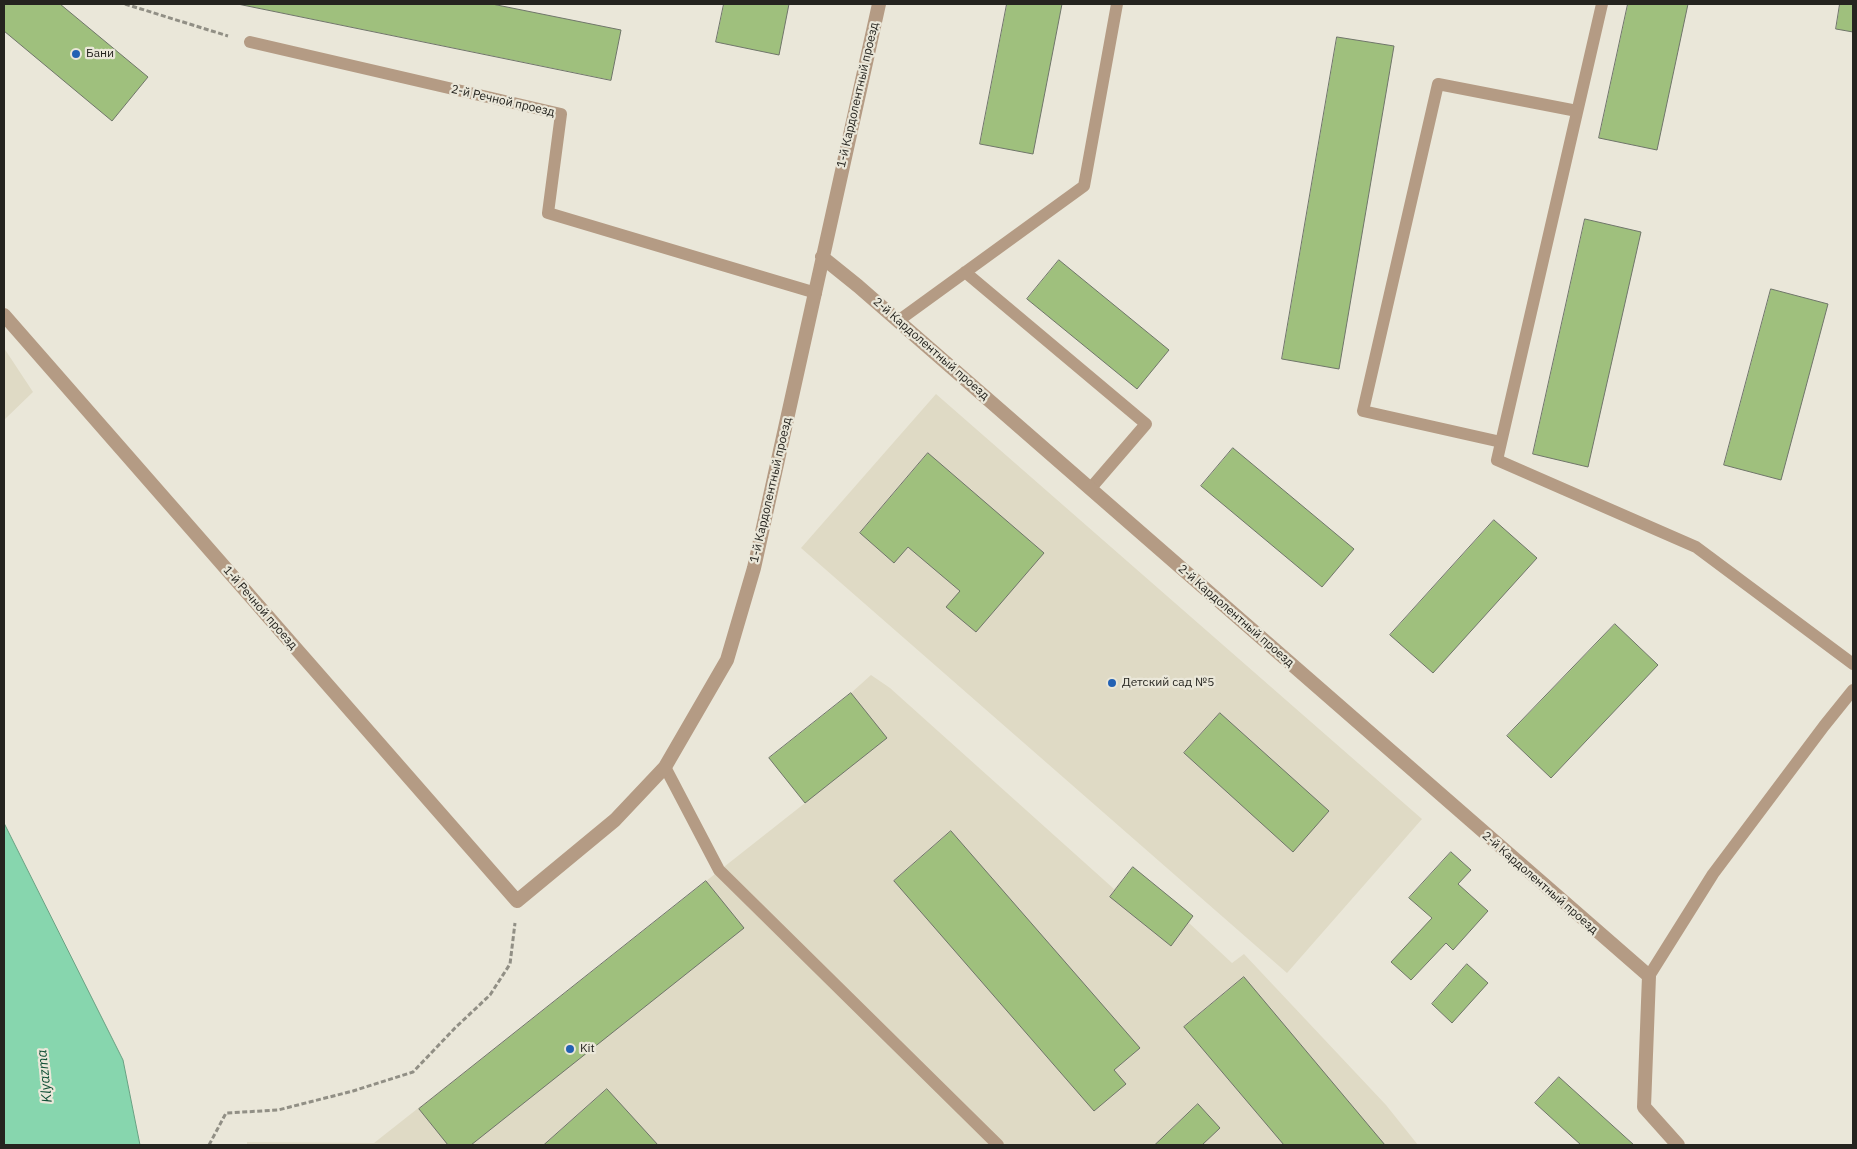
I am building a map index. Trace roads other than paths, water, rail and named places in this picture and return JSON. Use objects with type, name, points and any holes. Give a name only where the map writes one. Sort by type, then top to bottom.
[{"type":"street","name":"1-й Кардолентный проезд","points":[[517,901],[615,820],[665,767],[727,660],[754,568],[879,4]]},
{"type":"street","name":"2-й Кардолентный проезд","points":[[822,257],[898,321],[1649,976]]},
{"type":"street","name":"1-й Речной проезд","points":[[4,315],[517,901]]},
{"type":"street","points":[[1649,976],[1644,1107],[1678,1145]]},
{"type":"lane","points":[[898,321],[1084,186],[1117,4]]},
{"type":"lane","points":[[1602,4],[1497,460],[1696,547],[1853,664]]},
{"type":"lane","name":"2-й Речной проезд","points":[[250,42],[561,114],[548,213],[816,293]]},
{"type":"lane","points":[[1501,442],[1363,411],[1438,84],[1578,111]]},
{"type":"lane","points":[[965,272],[1146,424],[1090,488]]},
{"type":"lane","points":[[1649,976],[1713,874],[1853,690]]},
{"type":"lane","points":[[665,767],[719,870],[998,1145]]},
{"type":"water","name":"Klyazma","points":[[4,823],[123,1060],[140,1145],[4,1145]]},
{"type":"place","name":"Бани","points":[[76,54]]},
{"type":"place","name":"Детский сад №5","points":[[1112,683]]},
{"type":"place","name":"Kit","points":[[570,1049]]}]
